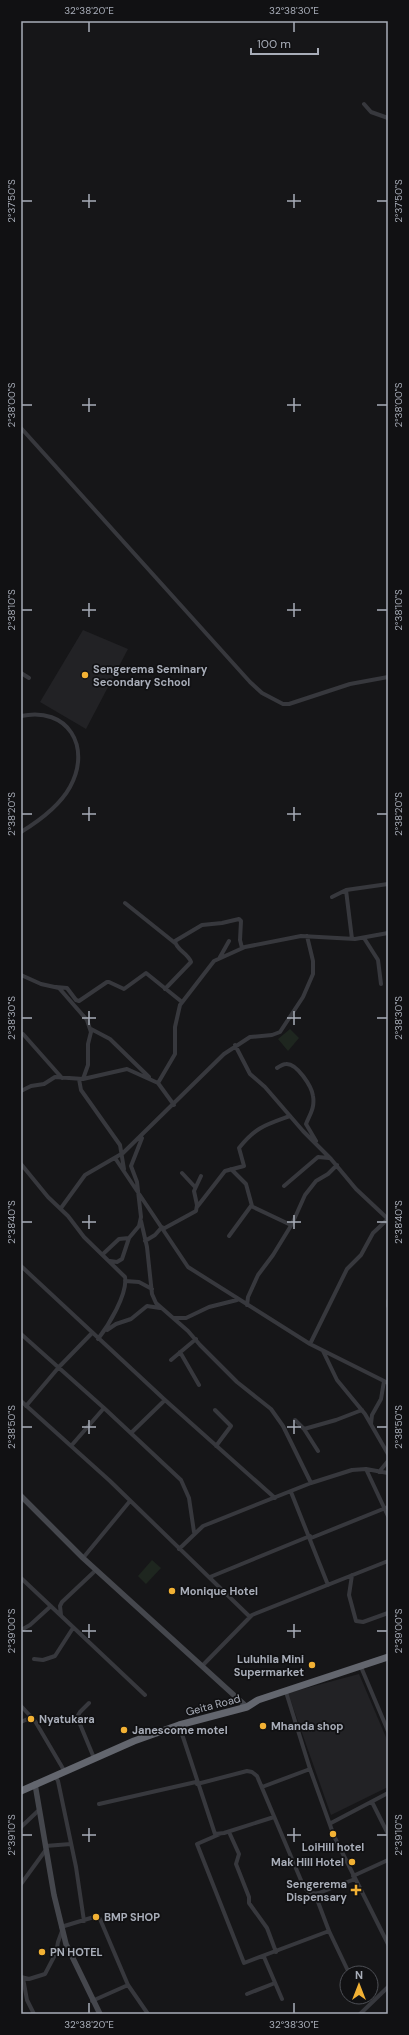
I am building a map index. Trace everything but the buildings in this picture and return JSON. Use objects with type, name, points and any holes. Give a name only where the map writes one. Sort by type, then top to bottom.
[{"type":"highway","name":"Geita Road","points":[[21,1791],[94,1758],[179,1725],[247,1707],[258,1700],[365,1666],[388,1657]]},
{"type":"highway","name":"Geita Road","points":[[365,1666],[388,1662]]},
{"type":"main road","points":[[21,1496],[83,1558],[247,1707]]},
{"type":"main road","points":[[35,1784],[45,1848],[62,1929],[73,1962],[100,2014]]},
{"type":"street","points":[[364,104],[371,112],[388,118]]},
{"type":"street","points":[[21,428],[136,558],[206,632],[250,682],[262,693],[278,702],[289,704],[350,684],[388,677]]},
{"type":"street","points":[[21,673],[29,678]]},
{"type":"street","points":[[21,716],[43,714],[59,720],[73,734],[77,745],[78,756],[74,779],[63,797],[47,813],[21,832]]},
{"type":"street","points":[[332,897],[346,890],[388,884]]},
{"type":"street","points":[[346,890],[352,939]]},
{"type":"street","points":[[125,903],[175,943],[191,962],[165,989]]},
{"type":"street","points":[[175,943],[181,936],[202,925],[222,923],[237,919],[241,921],[240,940],[242,948]]},
{"type":"street","points":[[158,1083],[175,1054],[176,1020],[182,1002],[210,965],[220,958],[242,948],[266,942],[307,936],[352,939],[388,933]]},
{"type":"street","points":[[61,1208],[85,1175],[123,1153],[174,1105],[204,1072],[235,1045],[255,1036],[277,1034],[306,993],[314,969],[307,936]]},
{"type":"street","points":[[364,938],[378,960],[381,984]]},
{"type":"street","points":[[220,958],[229,941]]},
{"type":"street","points":[[21,975],[40,984],[67,988],[78,1001],[106,982],[110,982],[124,989],[146,972],[182,1002]]},
{"type":"street","points":[[56,987],[81,1012],[91,1029],[110,1039],[151,1080]]},
{"type":"street","points":[[91,1029],[88,1065],[81,1079],[79,1088],[117,1139],[123,1153],[124,1168]]},
{"type":"street","points":[[23,1034],[62,1078]]},
{"type":"street","points":[[235,1045],[250,1074],[267,1089],[290,1116],[331,1158],[356,1189],[388,1219],[372,1233],[361,1255],[348,1268],[310,1344]]},
{"type":"street","points":[[277,1068],[286,1064],[291,1065],[302,1074],[312,1091],[313,1109],[306,1125],[318,1145]]},
{"type":"street","points":[[21,1091],[31,1086],[44,1084],[53,1078],[81,1079],[124,1069],[158,1083],[174,1105]]},
{"type":"street","points":[[145,1241],[163,1228],[193,1213],[225,1172],[244,1166],[239,1148],[257,1129],[290,1116]]},
{"type":"street","points":[[143,1135],[131,1166],[138,1190],[141,1222],[154,1299],[160,1308],[183,1326],[237,1382],[271,1410],[283,1426],[311,1483]]},
{"type":"street","points":[[284,1186],[318,1157],[326,1156],[331,1158]]},
{"type":"street","points":[[115,1158],[124,1168],[188,1267],[237,1300],[310,1344],[386,1382],[371,1424]]},
{"type":"street","points":[[21,1164],[48,1197],[61,1208],[84,1237],[123,1274],[125,1281],[111,1320],[98,1339]]},
{"type":"street","points":[[247,1305],[248,1297],[258,1275],[273,1255],[291,1225],[300,1209],[305,1195],[316,1181],[328,1174],[337,1165]]},
{"type":"street","points":[[231,1169],[246,1184],[252,1206],[291,1225]]},
{"type":"street","points":[[182,1173],[195,1187]]},
{"type":"street","points":[[197,1207],[194,1192],[201,1176]]},
{"type":"street","points":[[229,1236],[252,1206]]},
{"type":"street","points":[[110,1261],[121,1261],[129,1238],[141,1222]]},
{"type":"street","points":[[103,1254],[119,1239],[129,1238]]},
{"type":"street","points":[[21,1266],[98,1339],[275,1498]]},
{"type":"street","points":[[125,1281],[139,1282],[152,1289]]},
{"type":"street","points":[[183,1326],[188,1318],[209,1306],[237,1300]]},
{"type":"street","points":[[388,1301],[388,1306]]},
{"type":"street","points":[[103,1333],[116,1324],[131,1319],[147,1306],[160,1308]]},
{"type":"street","points":[[173,1318],[188,1318]]},
{"type":"street","points":[[92,1333],[23,1404],[130,1501],[249,1616]]},
{"type":"street","points":[[21,1334],[182,1480],[189,1498],[194,1532]]},
{"type":"street","points":[[171,1360],[196,1340]]},
{"type":"street","points":[[322,1350],[339,1384],[363,1412],[388,1454]]},
{"type":"street","points":[[180,1352],[199,1385]]},
{"type":"street","points":[[131,1433],[165,1400]]},
{"type":"street","points":[[71,1446],[104,1408]]},
{"type":"street","points":[[215,1410],[231,1426],[216,1446]]},
{"type":"street","points":[[304,1429],[363,1412],[375,1411]]},
{"type":"street","points":[[295,1420],[304,1429],[318,1451]]},
{"type":"street","points":[[379,1472],[388,1461]]},
{"type":"street","points":[[366,1470],[386,1507],[388,1516]]},
{"type":"street","points":[[179,1549],[194,1532],[203,1526],[311,1483],[346,1471],[366,1470],[388,1473]]},
{"type":"street","points":[[291,1492],[311,1537],[328,1584]]},
{"type":"street","points":[[83,1558],[130,1501]]},
{"type":"street","points":[[210,1577],[386,1507]]},
{"type":"street","points":[[202,1666],[249,1616],[388,1561]]},
{"type":"street","points":[[21,1630],[30,1625],[52,1607],[61,1604],[96,1570]]},
{"type":"street","points":[[352,1575],[349,1595],[356,1621],[363,1622],[388,1613]]},
{"type":"street","points":[[21,1578],[145,1694]]},
{"type":"street","points":[[61,1604],[61,1615]]},
{"type":"street","points":[[34,1659],[43,1660],[55,1656],[73,1628]]},
{"type":"street","points":[[365,1666],[388,1731]]},
{"type":"street","points":[[286,1692],[310,1769],[331,1823],[334,1836],[388,1944]]},
{"type":"street","points":[[89,1703],[80,1712],[78,1717],[94,1758]]},
{"type":"street","points":[[21,1706],[32,1717],[64,1772]]},
{"type":"street","points":[[21,1722],[32,1717]]},
{"type":"street","points":[[179,1725],[213,1832],[220,1834]]},
{"type":"street","points":[[262,1787],[310,1769]]},
{"type":"street","points":[[99,1804],[250,1771],[257,1776],[303,1885],[308,1892],[315,1894],[388,1860]]},
{"type":"street","points":[[55,1776],[71,1844],[84,1921]]},
{"type":"street","points":[[331,1823],[388,1793]]},
{"type":"street","points":[[372,1802],[388,1834]]},
{"type":"street","points":[[21,1827],[39,1810]]},
{"type":"street","points":[[274,1817],[220,1834],[199,1842],[198,1845],[243,1963],[264,1957],[329,1931]]},
{"type":"street","points":[[229,1832],[239,1854],[236,1864],[249,1897],[249,1903],[267,1928],[276,1952]]},
{"type":"street","points":[[21,1884],[45,1848],[71,1844]]},
{"type":"street","points":[[315,1894],[329,1931],[345,1965]]},
{"type":"street","points":[[34,2014],[27,2000],[22,1978],[38,1978],[45,1974],[56,1953],[62,1929],[94,1918],[100,1920],[128,1985],[148,2014]]},
{"type":"street","points":[[264,1957],[282,1998]]},
{"type":"street","points":[[247,1994],[275,1982]]},
{"type":"street","points":[[92,2001],[128,1985]]},
{"type":"street","points":[[360,2014],[388,1987]]},
{"type":"shaded area","name":"Sengerema Seminary Secondary School","points":[[83,630],[128,649],[86,729],[40,702]]},
{"type":"shaded area","points":[[290,1029],[299,1038],[288,1051],[278,1039]]},
{"type":"shaded area","points":[[152,1560],[161,1568],[146,1584],[138,1576]]},
{"type":"shaded area","points":[[359,1674],[388,1742],[388,1787],[331,1815],[288,1693]]},
{"type":"place","name":"Sengerema Seminary Secondary School","points":[[85,675]]},
{"type":"place","name":"Monique Hotel","points":[[172,1591]]},
{"type":"place","name":"Luluhila Mini Supermarket","points":[[312,1665]]},
{"type":"place","name":"Nyatukara","points":[[31,1719]]},
{"type":"place","name":"Mhanda shop","points":[[263,1726]]},
{"type":"place","name":"Janescome motel","points":[[124,1730]]},
{"type":"place","name":"LoiHill hotel","points":[[333,1834]]},
{"type":"place","name":"Mak Hill Hotel","points":[[352,1862]]},
{"type":"place","name":"Sengerema Dispensary","points":[[356,1890]]},
{"type":"place","name":"BMP SHOP","points":[[96,1917]]},
{"type":"place","name":"PN HOTEL","points":[[42,1952]]}]
